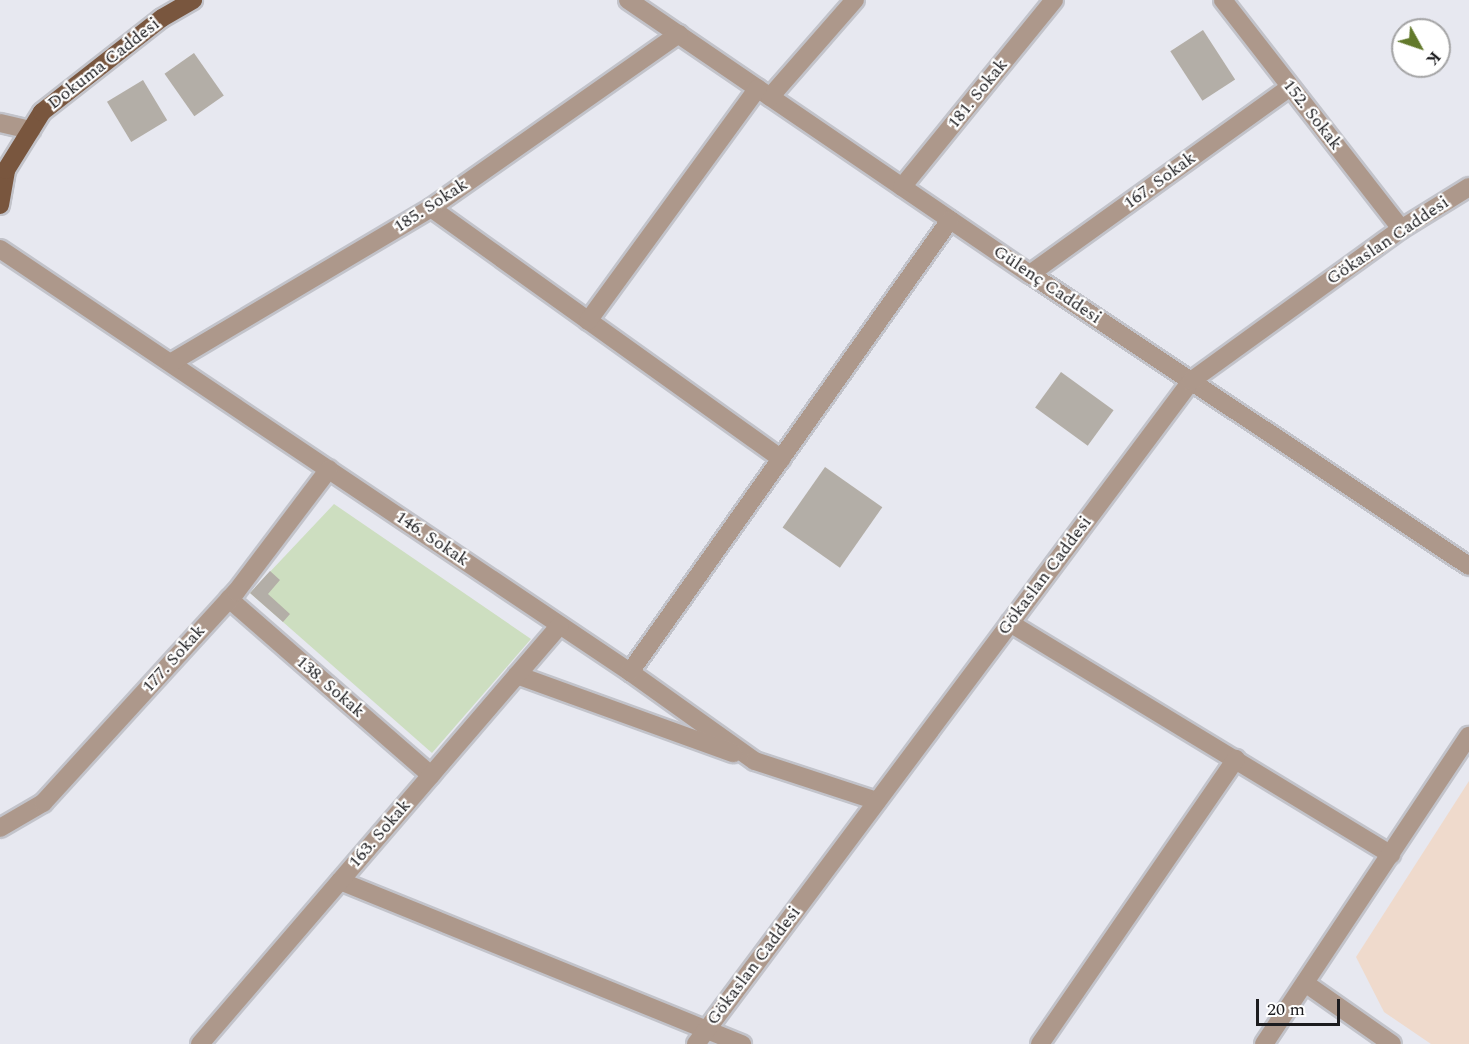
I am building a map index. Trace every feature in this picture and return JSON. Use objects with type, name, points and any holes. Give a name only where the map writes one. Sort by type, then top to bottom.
[{"type":"main road","name":"Dokuma Caddesi","points":[[3,175],[42,112],[162,18],[193,0]]},
{"type":"main road","points":[[0,205],[3,175]]},
{"type":"street","name":"Gülenç Caddesi","points":[[628,0],[1030,274],[1469,566]]},
{"type":"street","points":[[588,321],[764,92],[855,0]]},
{"type":"street","name":"181. Sokak","points":[[902,187],[1054,0]]},
{"type":"street","name":"152. Sokak","points":[[1230,2],[1290,87],[1401,229]]},
{"type":"street","name":"185. Sokak","points":[[172,362],[431,208],[679,34]]},
{"type":"street","name":"167. Sokak","points":[[1030,274],[1290,87]]},
{"type":"street","points":[[0,123],[31,130]]},
{"type":"street","name":"Gökaslan Caddesi","points":[[701,1037],[1191,381],[1401,229],[1464,196]]},
{"type":"street","points":[[431,208],[781,459]]},
{"type":"street","points":[[630,672],[950,220]]},
{"type":"street","name":"146. Sokak","points":[[0,249],[172,362],[630,672],[755,761],[877,801]]},
{"type":"street","name":"177. Sokak","points":[[0,828],[43,803],[229,599],[329,469]]},
{"type":"street","name":"138. Sokak","points":[[229,599],[431,775]]},
{"type":"street","points":[[1010,623],[1391,855]]},
{"type":"street","name":"163. Sokak","points":[[200,1044],[560,625]]},
{"type":"street","points":[[517,675],[755,761]]},
{"type":"street","points":[[1264,1044],[1469,736]]},
{"type":"street","points":[[1040,1044],[1236,759]]},
{"type":"street","points":[[340,881],[701,1037],[742,1044]]},
{"type":"street","points":[[1305,983],[1392,1044]]},
{"type":"shaded area","points":[[1469,781],[1469,1044],[1431,1044],[1384,1012],[1356,957]]},
{"type":"green space","points":[[334,504],[531,639],[432,753],[250,593]]},
{"type":"building","points":[[1203,30],[1235,79],[1202,101],[1170,51]]},
{"type":"building","points":[[194,53],[224,96],[194,116],[165,74]]},
{"type":"building","points":[[143,80],[167,120],[131,142],[107,102]]},
{"type":"building","points":[[1061,372],[1114,410],[1088,446],[1035,408]]},
{"type":"building","points":[[825,467],[882,507],[840,568],[783,528]]},
{"type":"building","points":[[270,571],[280,580],[268,594],[290,614],[283,622],[250,593]]}]
